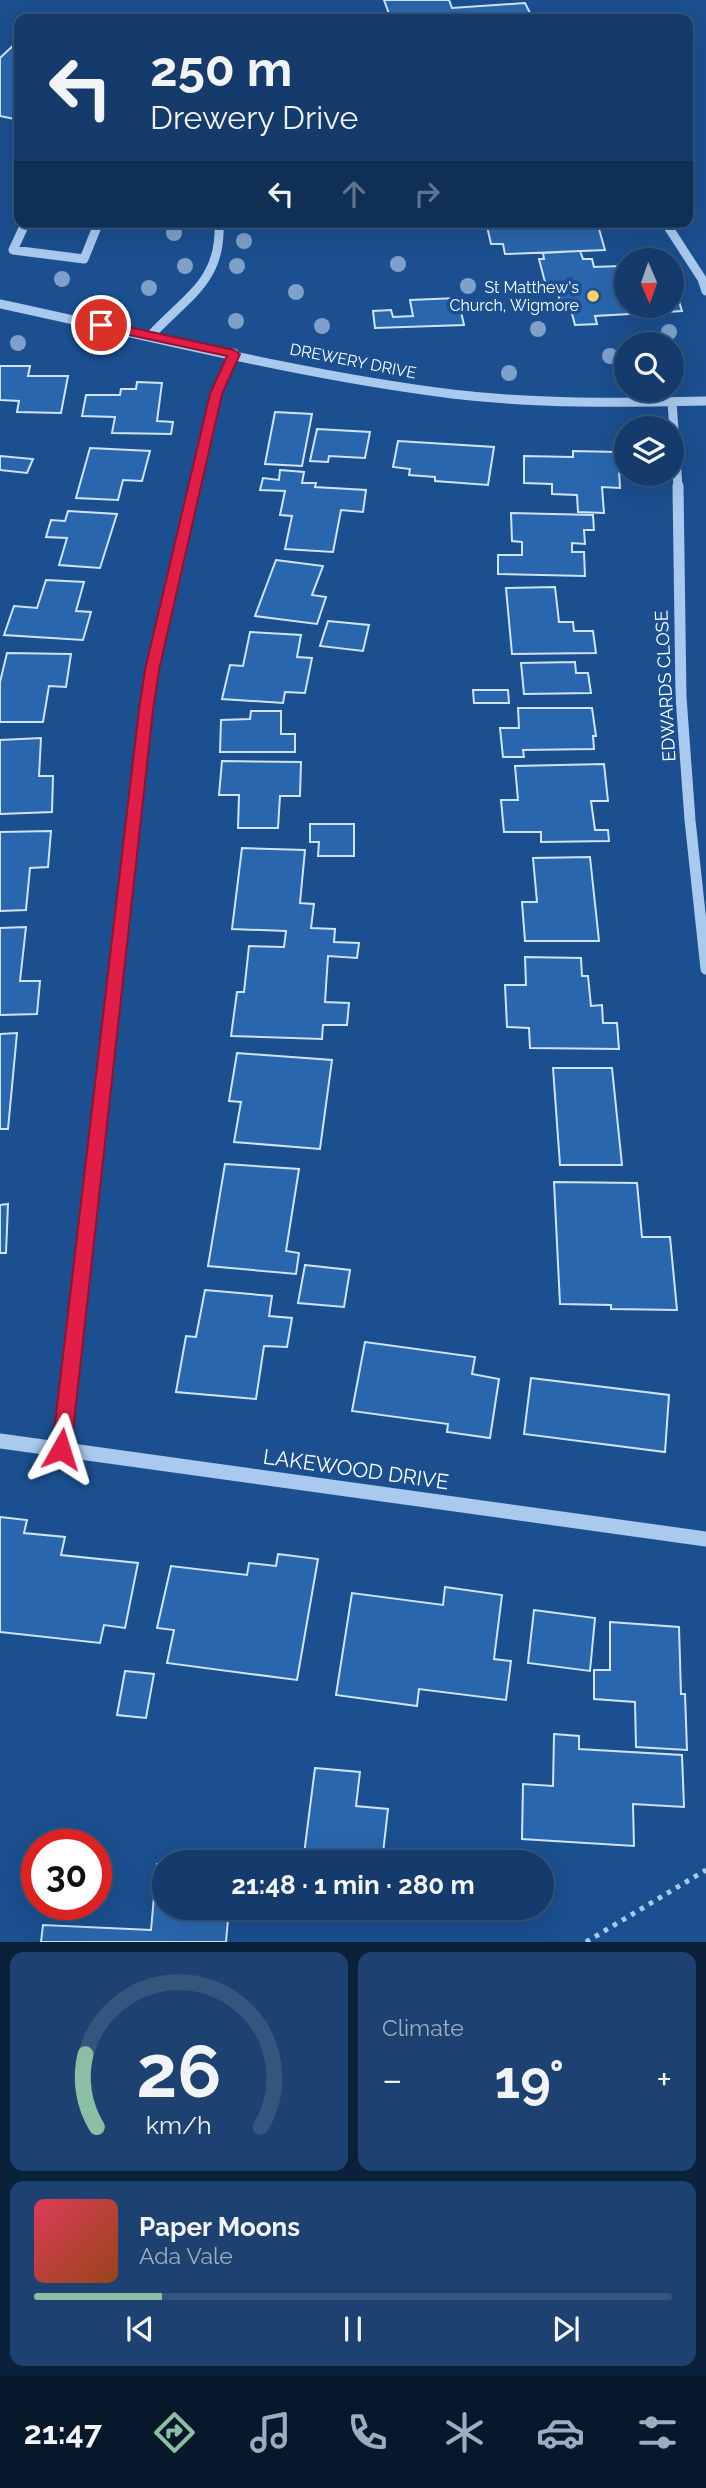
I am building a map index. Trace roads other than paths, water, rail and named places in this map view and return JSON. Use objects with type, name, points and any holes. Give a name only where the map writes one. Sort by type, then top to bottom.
[{"type":"street","points":[[23,228],[13,250],[84,259],[97,228]]},
{"type":"street","points":[[151,335],[205,283],[218,263],[222,246],[220,228]]},
{"type":"street","points":[[669,228],[702,279],[706,291]]},
{"type":"street","name":"DREWERY DRIVE","points":[[0,304],[334,374],[453,394],[614,401]]},
{"type":"street","points":[[61,1449],[152,670],[216,394],[234,354]]},
{"type":"street","name":"DREWERY DRIVE","points":[[684,402],[706,401]]},
{"type":"street","name":"EDWARDS CLOSE","points":[[672,402],[676,432],[681,697],[690,820],[706,969]]},
{"type":"street","name":"LAKEWOOD DRIVE","points":[[0,1441],[706,1539]]},
{"type":"place","name":"St Matthew's Church, Wigmore","points":[[593,296]]}]
